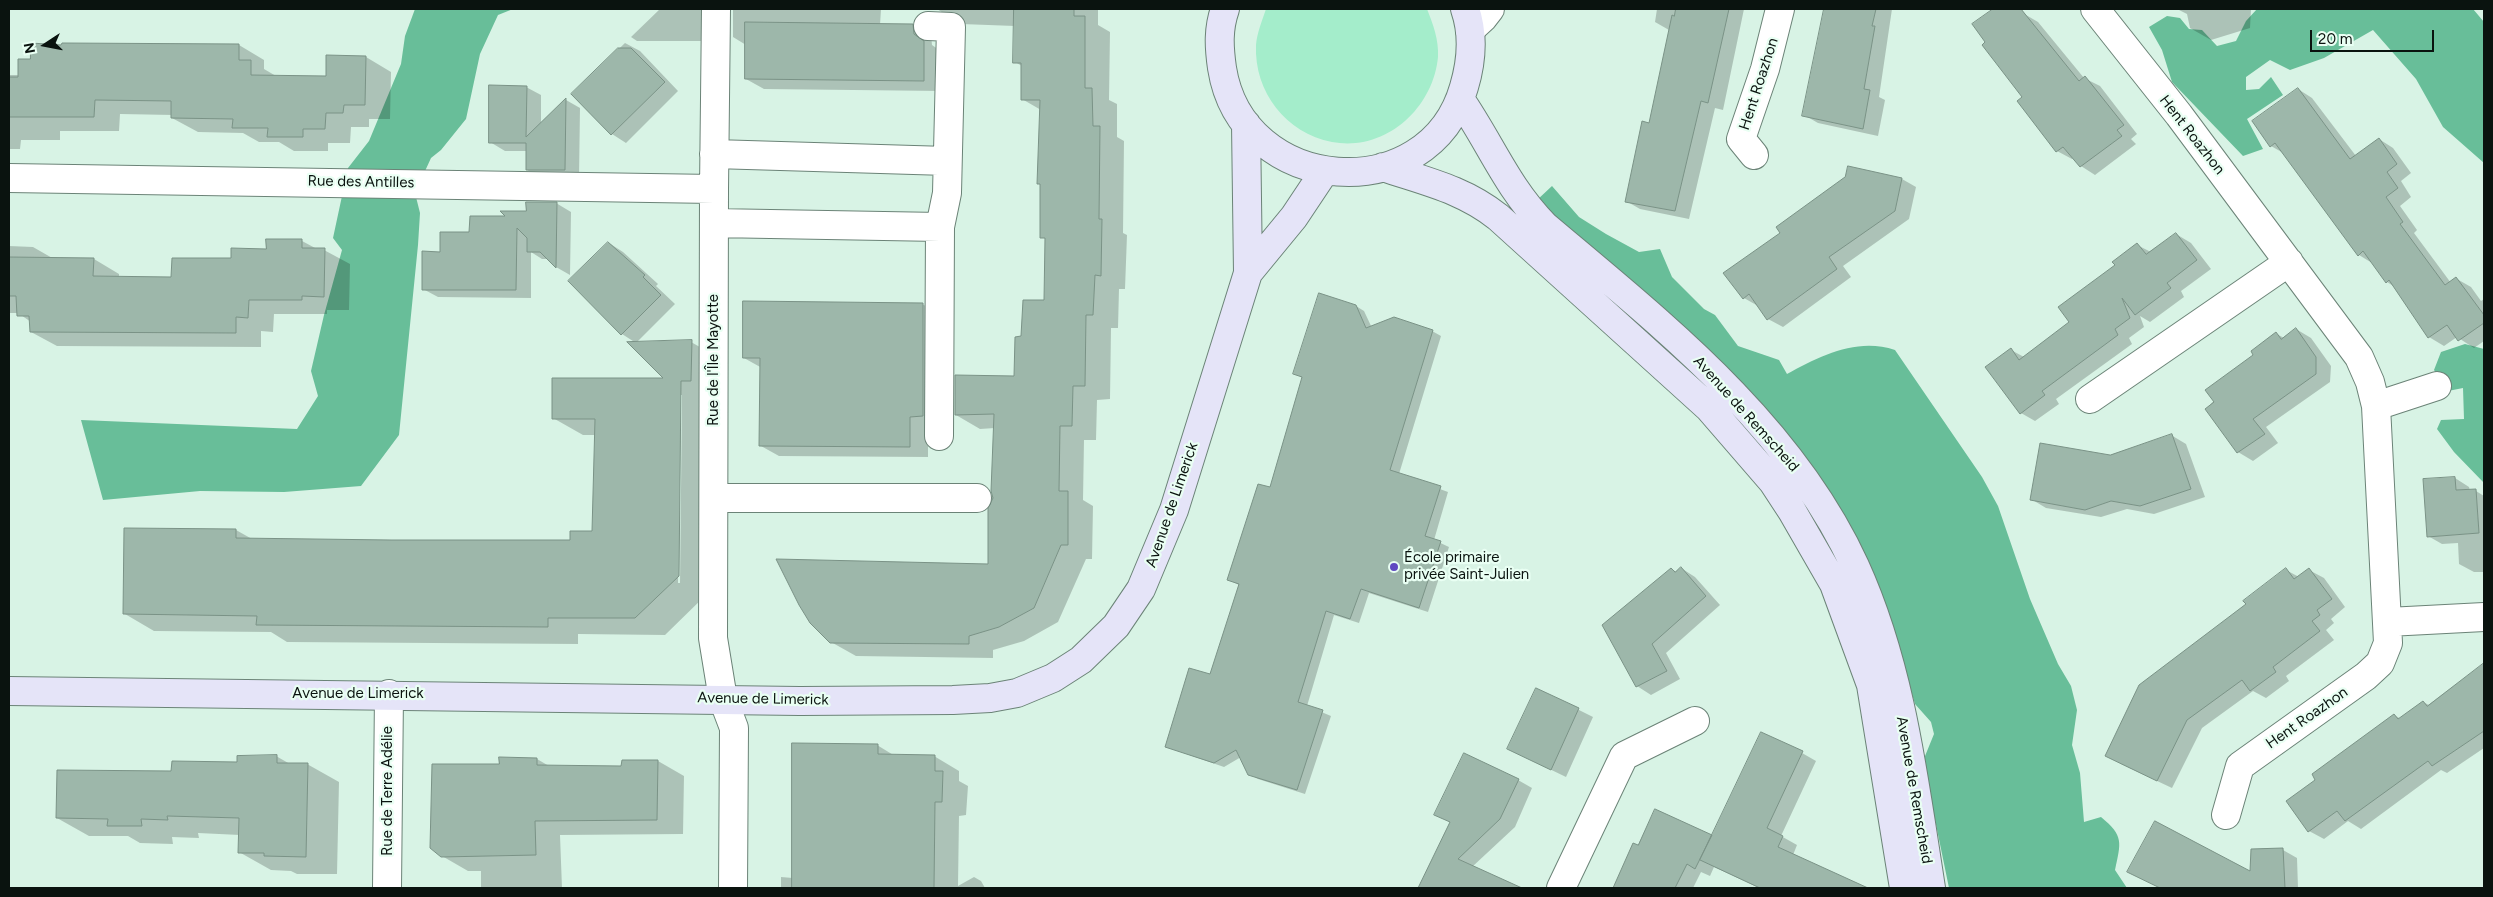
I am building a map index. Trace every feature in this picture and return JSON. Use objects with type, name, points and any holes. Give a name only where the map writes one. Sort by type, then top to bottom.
[{"type":"street","name":"Rue de l'Île Mayotte","points":[[716,9],[714,154],[714,638],[723,699],[734,728],[734,888]]},
{"type":"street","points":[[1225,9],[1220,27],[1219,46],[1224,82],[1229,98],[1246,124],[1264,144],[1298,164],[1324,172],[1352,173],[1383,167],[1406,158],[1430,142],[1447,124],[1460,99],[1471,61],[1467,20],[1490,9]]},
{"type":"street","name":"Hent Roazhon","points":[[1754,155],[1741,139],[1765,69],[1780,9]]},
{"type":"street","name":"Hent Roazhon","points":[[2095,9],[2179,115],[2359,357],[2370,382],[2376,406],[2388,644],[2380,663],[2366,676],[2240,766],[2226,815]]},
{"type":"street","points":[[928,26],[951,27],[947,193],[940,227],[939,436]]},
{"type":"street","name":"Avenue de Remscheid","points":[[1460,99],[1476,122],[1506,177],[1529,210],[1545,226],[1653,318],[1716,377],[1788,457],[1824,510],[1854,565],[1890,666],[1911,761],[1931,888]]},
{"type":"street","name":"Avenue de Limerick","points":[[9,691],[389,694],[800,701],[990,698],[1017,693],[1053,678],[1081,660],[1116,626],[1141,590],[1153,566],[1174,510],[1248,273],[1246,124]]},
{"type":"street","points":[[714,154],[948,161]]},
{"type":"street","name":"Avenue de Remscheid","points":[[1383,167],[1422,179],[1478,201],[1498,217],[1709,408],[1783,496],[1827,570],[1863,658],[1871,685],[1882,741],[1904,888]]},
{"type":"street","name":"Avenue de Limerick","points":[[1248,273],[1294,217],[1324,172]]},
{"type":"street","name":"Rue des Antilles","points":[[9,178],[714,189]]},
{"type":"street","points":[[714,223],[940,227]]},
{"type":"street","points":[[2090,399],[2289,262]]},
{"type":"street","points":[[2376,406],[2437,386]]},
{"type":"street","points":[[714,498],[977,498]]},
{"type":"street","points":[[2388,622],[2484,617]]},
{"type":"street","name":"Rue de Terre Adélie","points":[[387,888],[389,694]]},
{"type":"street","points":[[1561,888],[1624,756],[1694,720]]},
{"type":"green space","points":[[415,9],[513,9],[498,15],[480,54],[466,119],[441,150],[431,158],[415,193],[420,213],[418,245],[399,435],[361,486],[284,492],[200,491],[103,500],[81,420],[297,429],[318,396],[311,371],[342,250],[333,238],[348,168],[369,141],[401,64],[405,36]]},
{"type":"green space","points":[[1266,9],[1427,9],[1438,44],[1438,57],[1434,76],[1427,94],[1403,123],[1388,133],[1370,140],[1352,143],[1332,142],[1300,130],[1276,108],[1267,94],[1261,79],[1256,45]]},
{"type":"green space","points":[[2257,9],[2473,9],[2484,22],[2484,163],[2443,127],[2416,79],[2373,30],[2324,58],[2290,70],[2270,60],[2246,77],[2246,90],[2259,89],[2271,77],[2283,95],[2247,119],[2263,149],[2243,156],[2172,82],[2162,50],[2149,27],[2167,16],[2180,18],[2189,29],[2202,30],[2217,46],[2236,41],[2246,21]]},
{"type":"green space","points":[[1552,186],[1579,217],[1606,234],[1639,252],[1660,249],[1672,277],[1704,309],[1715,315],[1738,346],[1779,360],[1787,374],[1839,350],[1867,346],[1895,350],[1982,477],[1998,506],[2030,599],[2058,664],[2071,686],[2077,710],[2072,745],[2080,773],[2084,822],[2101,817],[2114,829],[2119,840],[2119,853],[2115,870],[2127,888],[1949,888],[1923,761],[1934,734],[1931,722],[1915,704],[1904,667],[1842,514],[1536,201]]},
{"type":"green space","points":[[2465,344],[2484,349],[2484,483],[2454,452],[2437,429],[2441,420],[2464,419],[2463,388],[2448,391],[2434,370],[2441,352]]},
{"type":"building","points":[[1014,9],[1074,9],[1074,16],[1085,16],[1085,88],[1092,88],[1093,126],[1100,126],[1099,219],[1102,219],[1101,276],[1095,275],[1093,315],[1086,315],[1085,386],[1073,386],[1072,426],[1060,426],[1059,491],[1068,491],[1068,545],[1061,545],[1034,608],[999,627],[969,636],[969,644],[830,643],[810,623],[776,559],[988,564],[988,508],[993,498],[991,491],[994,414],[955,415],[955,375],[1014,376],[1015,337],[1021,336],[1023,300],[1044,300],[1045,238],[1040,238],[1040,184],[1037,184],[1040,100],[1021,100],[1021,63],[1013,63]]},
{"type":"building","points":[[1676,9],[1729,9],[1708,103],[1701,101],[1675,211],[1625,202],[1642,121],[1649,123],[1672,15],[1674,16]]},
{"type":"building","points":[[1824,9],[1876,9],[1872,26],[1875,26],[1864,89],[1870,90],[1863,129],[1802,116]]},
{"type":"building","points":[[1993,9],[2021,9],[2079,81],[2085,76],[2124,125],[2117,130],[2122,136],[2080,167],[2063,147],[2056,152],[2017,101],[2022,97],[1982,45],[1985,42],[1972,24]]},
{"type":"building","points":[[745,22],[913,24],[914,34],[924,41],[924,81],[745,79]]},
{"type":"building","points":[[31,43],[61,45],[62,43],[239,44],[239,60],[251,60],[251,75],[326,76],[326,55],[366,56],[365,105],[344,105],[343,113],[326,113],[325,129],[303,129],[303,137],[267,137],[268,128],[232,128],[233,119],[171,118],[171,101],[95,100],[94,117],[9,117],[9,77],[18,77],[18,59],[30,59]]},
{"type":"building","points":[[618,48],[631,48],[665,82],[611,135],[571,94]]},
{"type":"building","points":[[489,85],[527,86],[526,137],[566,98],[565,170],[526,170],[526,143],[489,143]]},
{"type":"building","points":[[2298,88],[2350,159],[2379,138],[2397,164],[2387,172],[2398,188],[2386,197],[2403,222],[2400,224],[2445,285],[2456,277],[2484,315],[2484,323],[2458,341],[2447,325],[2428,338],[2389,280],[2386,283],[2363,251],[2358,256],[2275,143],[2270,147],[2252,121]]},
{"type":"building","points":[[1848,166],[1902,178],[1895,211],[1829,257],[1837,269],[1767,320],[1749,294],[1743,299],[1723,273],[1780,233],[1776,227],[1845,177]]},
{"type":"building","points":[[526,202],[557,202],[556,268],[540,252],[527,252],[527,238],[517,228],[516,290],[422,290],[422,251],[440,252],[440,232],[469,232],[470,216],[505,216],[500,211],[526,211]]},
{"type":"building","points":[[2176,233],[2197,260],[2167,283],[2171,288],[2135,315],[2122,298],[2130,318],[2115,329],[2118,335],[2042,391],[2045,395],[2020,414],[1985,367],[2011,348],[2019,360],[2069,322],[2058,307],[2115,265],[2112,262],[2137,243],[2146,254]]},
{"type":"building","points":[[266,239],[302,239],[302,248],[325,248],[324,297],[302,296],[302,300],[249,300],[248,318],[236,317],[236,333],[30,332],[29,316],[17,316],[16,296],[9,296],[9,257],[94,258],[93,276],[171,277],[172,258],[231,258],[231,248],[266,249]]},
{"type":"building","points":[[608,242],[645,275],[643,277],[661,295],[621,335],[568,281]]},
{"type":"building","points":[[1319,293],[1356,305],[1366,328],[1394,317],[1433,330],[1390,470],[1441,486],[1425,536],[1441,541],[1419,608],[1361,589],[1350,619],[1326,611],[1298,702],[1323,710],[1297,790],[1248,775],[1236,750],[1214,763],[1165,747],[1189,668],[1210,674],[1239,584],[1227,580],[1258,484],[1270,487],[1302,377],[1293,374]]},
{"type":"building","points":[[743,301],[923,303],[923,416],[910,417],[910,447],[759,446],[760,358],[743,358]]},
{"type":"building","points":[[2296,328],[2316,357],[2316,374],[2253,419],[2265,434],[2237,453],[2205,409],[2214,402],[2205,390],[2253,355],[2251,351],[2276,332],[2281,339]]},
{"type":"building","points":[[692,340],[691,381],[681,381],[679,576],[635,618],[548,618],[548,627],[256,625],[257,616],[123,614],[124,528],[236,529],[236,538],[391,540],[570,540],[570,531],[592,531],[595,419],[552,419],[552,378],[663,378],[627,342]]},
{"type":"building","points":[[2172,434],[2191,489],[2140,506],[2111,501],[2085,510],[2030,500],[2040,443],[2110,455]]},
{"type":"building","points":[[2455,477],[2456,490],[2476,489],[2479,533],[2427,537],[2423,479]]},
{"type":"building","points":[[1681,567],[1706,596],[1652,644],[1667,671],[1636,687],[1602,625],[1671,568],[1675,572]]},
{"type":"building","points":[[2286,568],[2294,579],[2309,568],[2332,599],[2317,610],[2320,615],[2312,621],[2320,631],[2273,667],[2276,672],[2250,691],[2242,680],[2187,720],[2157,781],[2105,756],[2139,685],[2246,604],[2243,601]]},
{"type":"building","points":[[2484,663],[2484,731],[2432,766],[2428,761],[2345,821],[2337,811],[2308,832],[2286,801],[2315,780],[2312,774],[2394,714],[2398,719],[2423,701],[2427,706]]},
{"type":"building","points":[[1536,688],[1579,708],[1551,770],[1507,749]]},
{"type":"building","points":[[1761,732],[1803,751],[1767,828],[1783,836],[1778,847],[1868,888],[1760,888],[1700,860]]},
{"type":"building","points":[[792,743],[878,744],[878,754],[935,755],[935,771],[943,771],[942,802],[935,802],[934,888],[792,888]]},
{"type":"building","points":[[1464,753],[1519,779],[1500,819],[1458,859],[1522,888],[1418,888],[1450,822],[1434,815]]},
{"type":"building","points":[[277,755],[277,763],[308,763],[306,857],[264,856],[264,853],[238,853],[239,818],[167,816],[168,820],[141,819],[142,826],[107,826],[108,819],[56,818],[57,770],[171,771],[172,761],[237,762],[237,756]]},
{"type":"building","points":[[499,757],[537,758],[537,765],[621,766],[622,760],[658,760],[657,820],[535,821],[536,855],[441,857],[430,848],[432,764],[499,764]]},
{"type":"building","points":[[1655,809],[1712,835],[1695,869],[1687,864],[1675,888],[1613,888],[1633,843],[1638,845]]},
{"type":"building","points":[[2155,821],[2250,871],[2251,849],[2283,848],[2285,888],[2160,888],[2127,872]]},
{"type":"place","name":"École primaire privée Saint-Julien","points":[[1394,567]]}]
